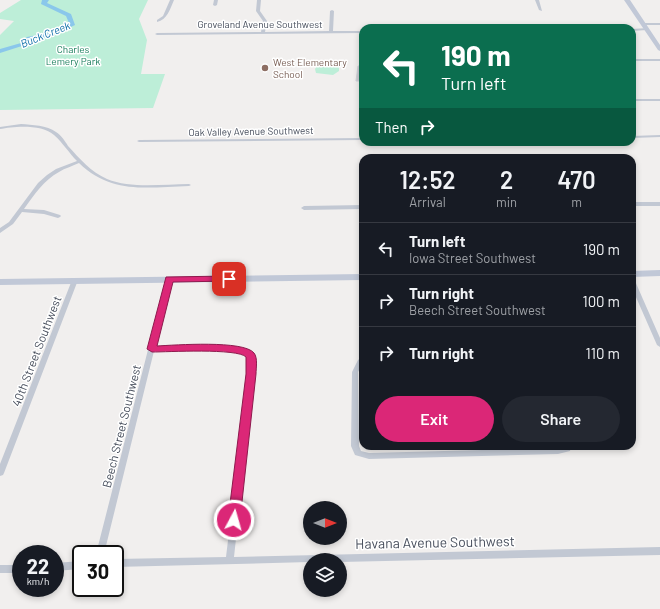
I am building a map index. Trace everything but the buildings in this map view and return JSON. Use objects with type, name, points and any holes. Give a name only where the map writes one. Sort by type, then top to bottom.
[{"type":"street","points":[[158,21],[164,17],[172,0]]},
{"type":"street","points":[[215,4],[216,0]]},
{"type":"street","points":[[259,0],[258,11],[266,21],[263,32]]},
{"type":"street","points":[[537,0],[541,10]]},
{"type":"street","points":[[627,0],[660,49]]},
{"type":"street","points":[[331,32],[332,12]]},
{"type":"street","points":[[643,24],[660,24]]},
{"type":"street","points":[[636,30],[646,29]]},
{"type":"street","name":"Groveland Avenue Southwest","points":[[158,34],[359,32]]},
{"type":"street","points":[[636,60],[660,60]]},
{"type":"street","points":[[636,100],[660,100]]},
{"type":"street","points":[[0,128],[31,127],[48,129],[55,133],[95,175],[112,183],[134,186],[189,185]]},
{"type":"street","points":[[636,137],[660,136]]},
{"type":"street","name":"Oak Valley Avenue Southwest","points":[[139,141],[359,139]]},
{"type":"street","points":[[0,231],[12,223],[40,184],[49,176],[58,170],[81,161]]},
{"type":"street","points":[[636,204],[660,204]]},
{"type":"street","points":[[304,208],[359,207]]},
{"type":"street","points":[[22,210],[44,212],[58,216]]},
{"type":"street","points":[[636,274],[660,273]]},
{"type":"street","points":[[0,282],[359,277]]},
{"type":"street","name":"Beech Street Southwest","points":[[102,545],[169,279]]},
{"type":"street","name":"40th Street Southwest","points":[[0,473],[75,280]]},
{"type":"street","points":[[636,290],[660,345]]},
{"type":"street","points":[[152,349],[229,348],[246,352],[251,356],[251,374],[230,559]]},
{"type":"street","points":[[359,364],[355,372],[355,446],[358,453],[369,456],[560,450]]},
{"type":"street","name":"Havana Avenue Southwest","points":[[124,563],[230,559],[660,551]]},
{"type":"street","points":[[0,570],[12,569]]},
{"type":"green space","name":"Charles Lemery Park","points":[[21,0],[148,0],[139,19],[147,40],[141,74],[165,74],[153,108],[0,110],[0,35],[14,21],[0,19],[0,13]]},
{"type":"green space","points":[[339,65],[339,71],[333,75],[316,73],[315,69],[317,66]]},
{"type":"waterway","name":"Buck Creek","points":[[0,51],[23,44],[29,38],[50,35],[73,24],[69,15],[43,3],[46,0]]},
{"type":"place","name":"West Elementary School","points":[[265,68]]},
{"type":"route","points":[[229,279],[169,279],[152,349],[229,348],[246,352],[251,356],[251,374],[234,520]]}]
